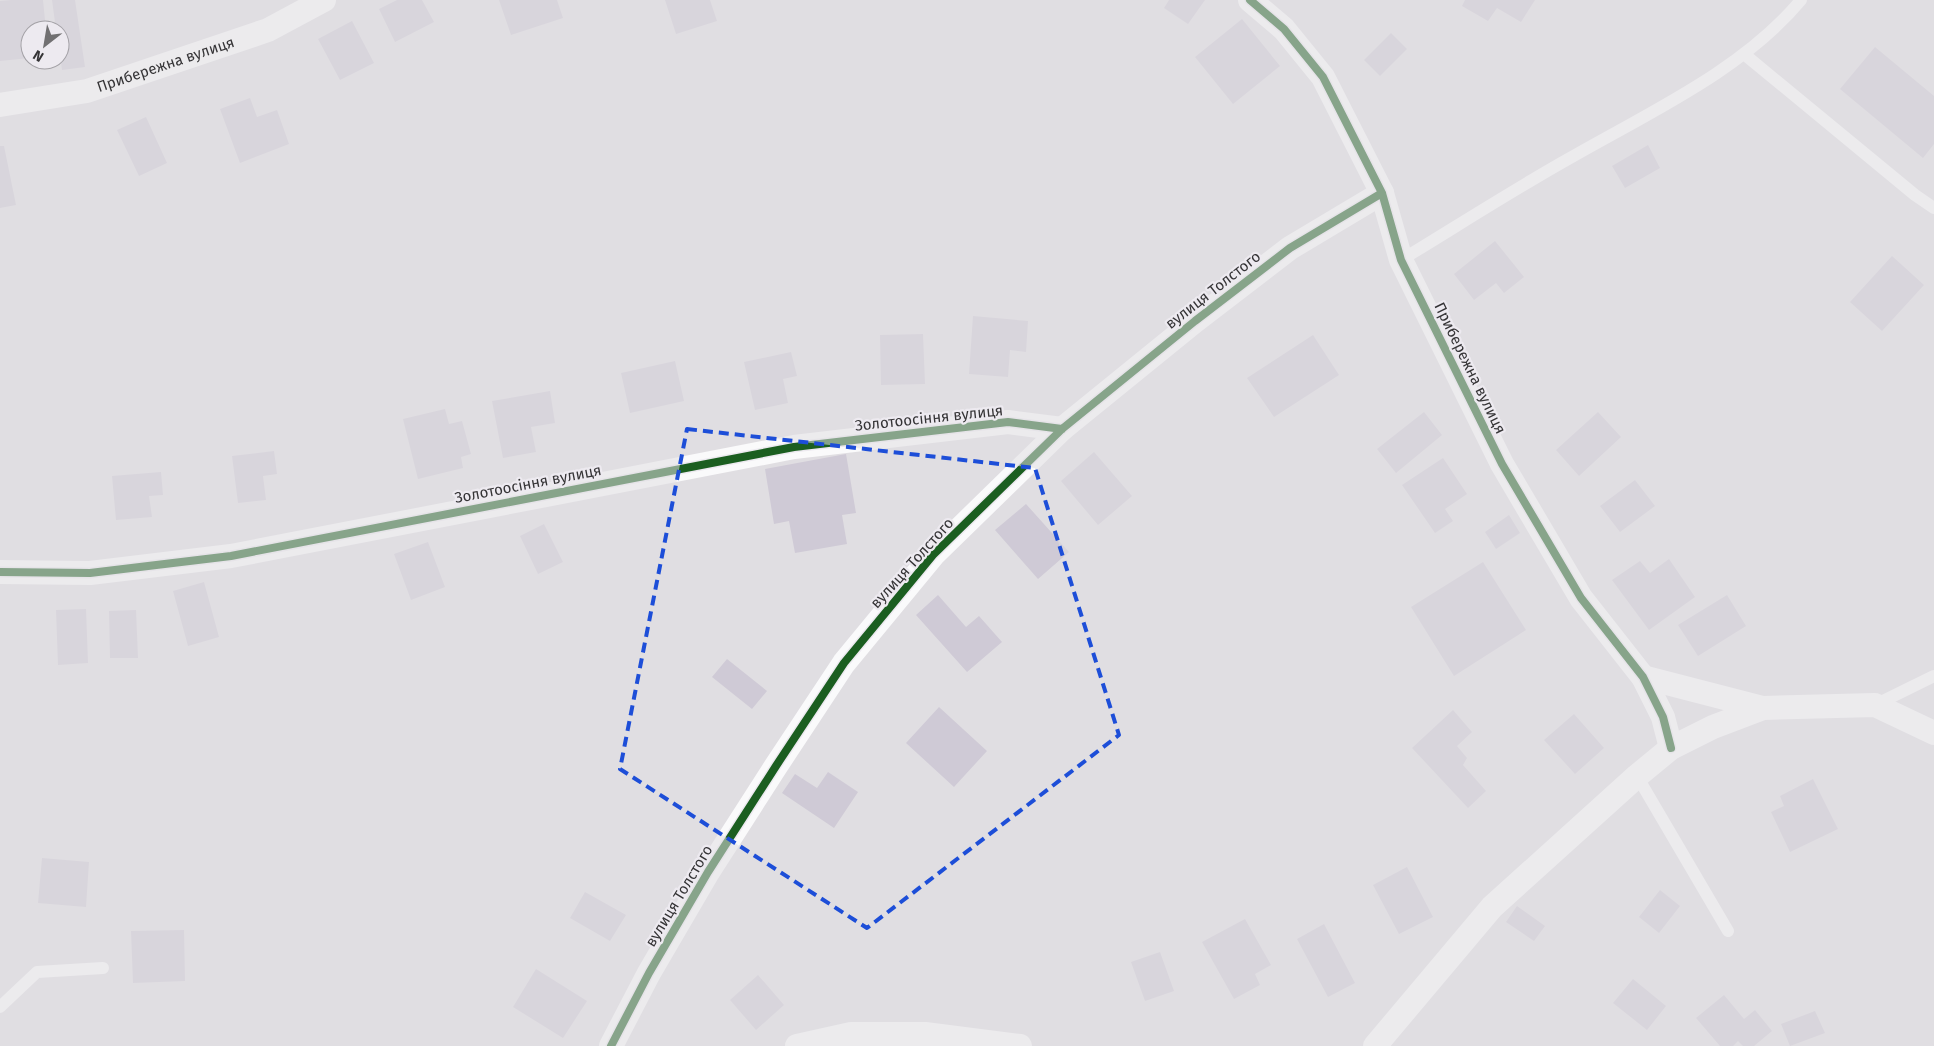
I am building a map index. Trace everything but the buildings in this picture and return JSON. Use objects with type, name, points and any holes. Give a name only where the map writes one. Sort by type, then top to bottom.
[{"type":"street","name":"Прибережна вулиця","points":[[0,105],[87,91],[268,30],[324,0]]},
{"type":"street","name":"Прибережна вулиця","points":[[1250,0],[1284,29],[1323,77],[1382,193],[1401,260],[1502,464],[1581,598],[1643,677],[1663,717],[1671,748]]},
{"type":"street","name":"вулиця Толстого","points":[[610,1046],[708,872],[844,663],[933,555],[1062,429],[1195,321],[1290,248],[1382,193]]},
{"type":"street","name":"Золотоосіння вулиця","points":[[0,572],[90,574],[231,556],[794,447],[1008,422],[1062,429]]},
{"type":"street","points":[[1643,677],[1763,708],[1875,705],[1934,733]]},
{"type":"street","points":[[1375,1046],[1492,907],[1637,776],[1671,748],[1713,727],[1763,708]]},
{"type":"street","points":[[796,1046],[851,1034],[925,1034],[1020,1046]]},
{"type":"lane","points":[[1401,260],[1568,158],[1735,62],[1791,12],[1801,0]]},
{"type":"lane","points":[[1744,54],[1915,195],[1934,208]]},
{"type":"lane","points":[[1875,705],[1934,676]]},
{"type":"lane","points":[[1637,776],[1728,931]]},
{"type":"lane","points":[[0,1007],[37,972],[103,968]]},
{"type":"highlighted area","points":[[687,429],[1035,468],[1119,735],[867,928],[620,769]]},
{"type":"cycle path","points":[[1250,0],[1284,29],[1323,77],[1382,193],[1401,260],[1502,464],[1581,598],[1643,677],[1663,717],[1671,748]]},
{"type":"cycle path","points":[[611,1046],[649,973],[708,872],[776,766],[844,663],[933,555],[1062,429],[1195,321],[1290,248],[1382,193]]},
{"type":"cycle path","points":[[0,572],[90,573],[231,556],[794,447],[1008,422],[1062,429]]}]
